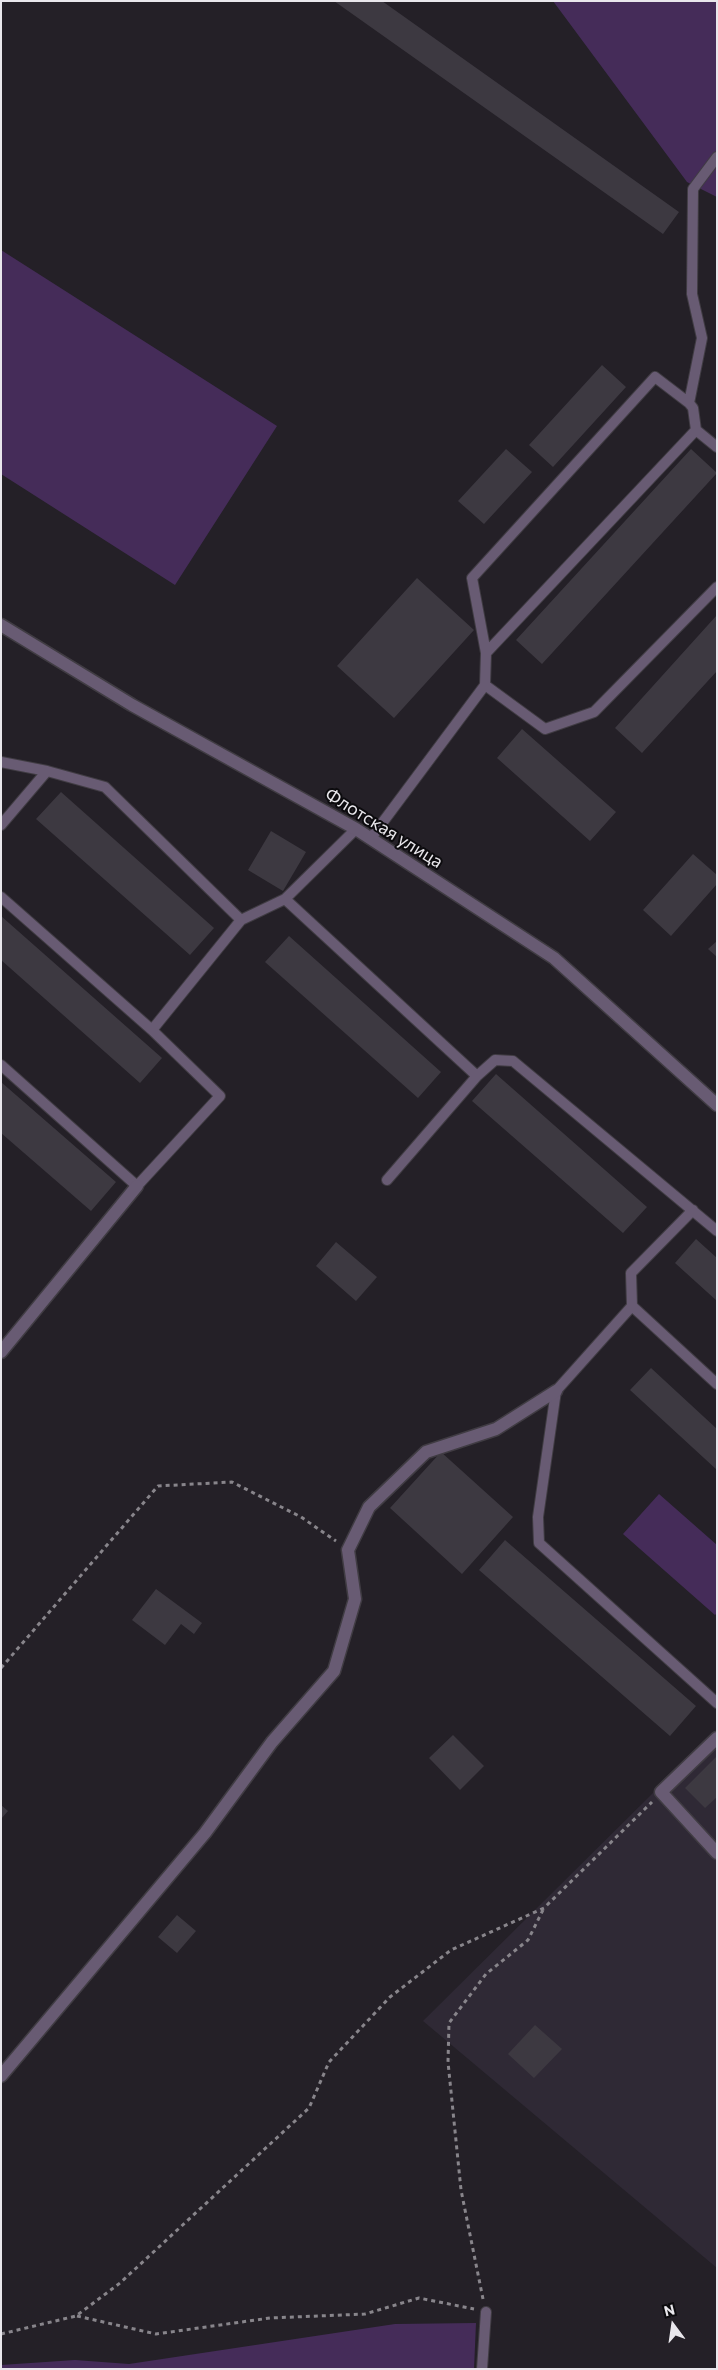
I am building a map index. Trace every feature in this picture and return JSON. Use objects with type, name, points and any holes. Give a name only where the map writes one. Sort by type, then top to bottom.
[{"type":"street","name":"Флотская улица","points":[[1,626],[132,705],[371,838],[554,958],[717,1105]]},
{"type":"street","points":[[1,1352],[136,1186]]},
{"type":"street","points":[[1,2076],[205,1833],[272,1742],[334,1671],[355,1599],[348,1550],[369,1507],[426,1452],[496,1429],[556,1391]]},
{"type":"street","points":[[717,1738],[662,1792],[717,1853]]},
{"type":"lane","points":[[689,403],[702,338],[692,294],[693,189],[717,157]]},
{"type":"lane","points":[[371,838],[485,685],[486,653],[472,578],[655,377],[689,403],[692,408],[696,430],[717,447]]},
{"type":"lane","points":[[486,653],[696,430]]},
{"type":"lane","points":[[485,685],[545,729],[594,712],[717,587]]},
{"type":"lane","points":[[1,762],[47,771],[105,787],[241,920]]},
{"type":"lane","points":[[1,825],[47,771]]},
{"type":"lane","points":[[152,1030],[241,920],[285,899],[356,829]]},
{"type":"lane","points":[[1,897],[152,1030],[220,1096],[136,1186],[1,1065]]},
{"type":"lane","points":[[285,899],[477,1076]]},
{"type":"lane","points":[[387,1180],[477,1076],[495,1060],[513,1061],[717,1231]]},
{"type":"lane","points":[[693,1210],[632,1273],[632,1306],[556,1391],[538,1517],[539,1544],[717,1703]]},
{"type":"lane","points":[[632,1306],[717,1384]]},
{"type":"lane","points":[[482,2369],[486,2312]]},
{"type":"path","points":[[1,1668],[158,1486],[232,1482],[301,1517],[348,1550]]},
{"type":"path","points":[[76,2316],[156,2334],[270,2318],[366,2314],[418,2298],[453,2303],[486,2312],[461,2190],[448,2062],[449,2023],[486,1974],[528,1940],[544,1908],[662,1792]]},
{"type":"path","points":[[1,2334],[76,2316],[120,2283],[310,2108],[329,2062],[390,1997],[451,1950],[544,1908]]},
{"type":"shaded area","points":[[553,1],[717,1],[717,197],[687,182]]},
{"type":"shaded area","points":[[1,250],[277,426],[175,585],[1,474]]},
{"type":"shaded area","points":[[659,1494],[717,1545],[717,1613],[715,1615],[623,1534]]},
{"type":"shaded area","points":[[717,1734],[717,2268],[423,2021],[658,1788]]},
{"type":"shaded area","points":[[476,2323],[474,2369],[1,2369],[1,2365],[75,2360],[129,2364],[395,2324]]},
{"type":"building","points":[[334,1],[382,1],[679,212],[663,234]]},
{"type":"building","points":[[602,365],[626,387],[553,467],[529,445]]},
{"type":"building","points":[[506,449],[532,472],[484,524],[458,501]]},
{"type":"building","points":[[691,449],[717,473],[542,664],[516,640]]},
{"type":"building","points":[[417,578],[474,630],[394,718],[337,666]]},
{"type":"building","points":[[717,615],[717,671],[642,753],[615,728]]},
{"type":"building","points":[[522,729],[616,812],[590,841],[497,758]]},
{"type":"building","points":[[61,792],[214,928],[190,955],[36,819]]},
{"type":"building","points":[[271,831],[306,852],[283,891],[248,870]]},
{"type":"building","points":[[693,854],[717,875],[717,884],[671,936],[643,910]]},
{"type":"building","points":[[1,916],[162,1058],[140,1083],[1,960]]},
{"type":"building","points":[[289,936],[441,1072],[418,1098],[265,962]]},
{"type":"building","points":[[717,941],[717,957],[708,949]]},
{"type":"building","points":[[496,1074],[647,1207],[623,1233],[472,1101]]},
{"type":"building","points":[[1,1082],[116,1182],[91,1211],[1,1133]]},
{"type":"building","points":[[696,1239],[717,1258],[717,1301],[675,1263]]},
{"type":"building","points":[[336,1242],[377,1277],[356,1301],[316,1266]]},
{"type":"building","points":[[651,1368],[717,1429],[717,1470],[630,1390]]},
{"type":"building","points":[[441,1452],[513,1517],[462,1574],[390,1508]]},
{"type":"building","points":[[505,1540],[696,1706],[670,1736],[479,1570]]},
{"type":"building","points":[[156,1589],[202,1623],[194,1634],[181,1624],[165,1645],[132,1620]]},
{"type":"building","points":[[453,1735],[484,1766],[460,1790],[429,1758]]},
{"type":"building","points":[[717,1756],[717,1797],[705,1808],[685,1788]]},
{"type":"building","points":[[1,1805],[8,1811],[1,1819]]},
{"type":"building","points":[[177,1915],[196,1931],[177,1953],[158,1937]]},
{"type":"building","points":[[535,2025],[562,2049],[534,2078],[508,2054]]}]
